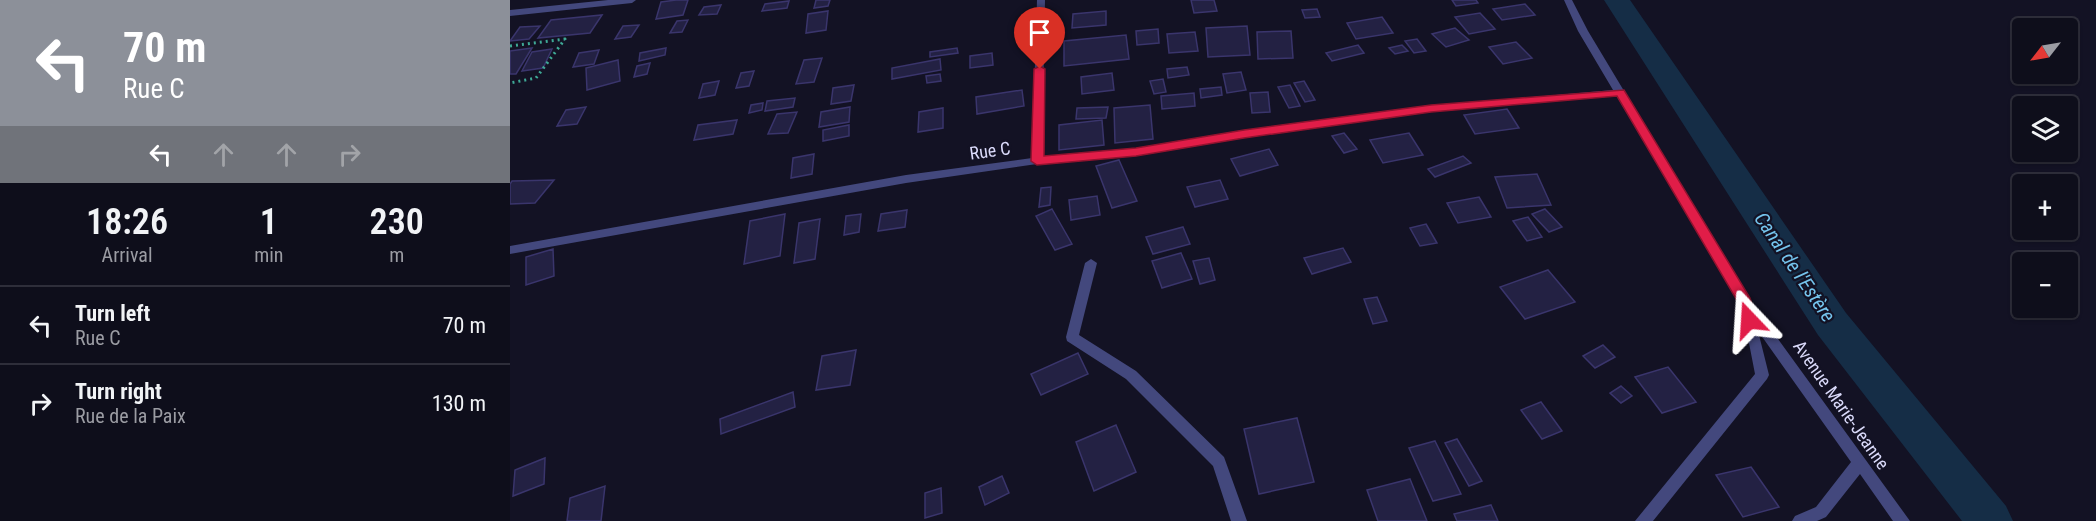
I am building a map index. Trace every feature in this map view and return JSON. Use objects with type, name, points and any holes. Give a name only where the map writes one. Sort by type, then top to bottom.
[{"type":"street","points":[[510,13],[632,0]]},
{"type":"street","points":[[1037,161],[1041,0]]},
{"type":"street","name":"Avenue Marie-Jeanne","points":[[1568,0],[1583,31],[1745,302],[1902,521]]},
{"type":"street","name":"Rue C","points":[[510,250],[906,179],[1037,161],[1136,152],[1244,134],[1431,109],[1620,92]]},
{"type":"street","points":[[1091,263],[1072,337],[1131,375],[1220,462],[1239,521]]},
{"type":"street","points":[[1642,521],[1762,375],[1745,302]]},
{"type":"street","points":[[1800,521],[1821,512],[1859,463]]},
{"type":"path","points":[[510,46],[565,39],[536,78],[510,83]]},
{"type":"building","points":[[688,0],[683,15],[656,19],[661,2]]},
{"type":"building","points":[[816,0],[830,0],[828,6],[814,8]]},
{"type":"building","points":[[1191,0],[1214,0],[1217,11],[1194,13]]},
{"type":"building","points":[[1452,0],[1476,0],[1478,3],[1456,6]]},
{"type":"building","points":[[789,1],[787,8],[762,11],[765,4]]},
{"type":"building","points":[[1525,4],[1535,15],[1502,20],[1493,9]]},
{"type":"building","points":[[721,5],[717,14],[699,15],[704,7]]},
{"type":"building","points":[[1317,9],[1320,17],[1305,18],[1302,10]]},
{"type":"building","points":[[828,11],[826,30],[806,33],[808,14]]},
{"type":"building","points":[[1106,11],[1106,25],[1072,28],[1073,14]]},
{"type":"building","points":[[1480,13],[1495,29],[1469,34],[1455,17]]},
{"type":"building","points":[[602,15],[590,33],[538,38],[551,20]]},
{"type":"building","points":[[1382,17],[1393,33],[1356,39],[1347,23]]},
{"type":"building","points":[[688,20],[682,32],[670,33],[677,21]]},
{"type":"building","points":[[639,25],[631,37],[615,39],[623,26]]},
{"type":"building","points":[[540,26],[529,39],[510,41],[520,27]]},
{"type":"building","points":[[1247,26],[1250,55],[1208,57],[1206,28]]},
{"type":"building","points":[[1455,28],[1469,40],[1446,47],[1432,34]]},
{"type":"building","points":[[1158,29],[1159,43],[1137,45],[1136,31]]},
{"type":"building","points":[[1291,31],[1293,58],[1258,59],[1257,32]]},
{"type":"building","points":[[1195,32],[1198,51],[1169,53],[1167,34]]},
{"type":"building","points":[[1126,35],[1129,59],[1064,66],[1064,41]]},
{"type":"building","points":[[1417,39],[1426,51],[1414,53],[1405,41]]},
{"type":"building","points":[[1516,42],[1532,58],[1503,64],[1489,47]]},
{"type":"building","points":[[1358,45],[1364,53],[1332,61],[1326,53]]},
{"type":"building","points":[[1402,45],[1408,51],[1395,54],[1389,48]]},
{"type":"building","points":[[532,48],[516,74],[510,74],[510,51]]},
{"type":"building","points":[[666,48],[665,55],[639,61],[640,53]]},
{"type":"building","points":[[957,48],[958,53],[930,57],[930,52]]},
{"type":"building","points":[[552,49],[543,68],[522,71],[532,52]]},
{"type":"building","points":[[599,50],[594,64],[573,67],[579,53]]},
{"type":"building","points":[[992,53],[993,65],[970,68],[970,56]]},
{"type":"building","points":[[822,58],[814,82],[796,84],[804,60]]},
{"type":"building","points":[[940,59],[941,70],[892,79],[892,68]]},
{"type":"building","points":[[618,60],[620,81],[587,90],[586,68]]},
{"type":"building","points":[[650,63],[647,74],[634,77],[637,66]]},
{"type":"building","points":[[1187,67],[1189,75],[1168,78],[1167,69]]},
{"type":"building","points":[[754,71],[749,86],[736,88],[741,73]]},
{"type":"building","points":[[1241,72],[1246,90],[1227,93],[1223,74]]},
{"type":"building","points":[[1112,73],[1114,90],[1082,94],[1081,77]]},
{"type":"building","points":[[940,74],[941,81],[927,83],[926,76]]},
{"type":"building","points":[[1163,79],[1166,92],[1154,94],[1150,81]]},
{"type":"building","points":[[719,81],[715,95],[699,98],[703,84]]},
{"type":"building","points":[[1304,81],[1315,100],[1305,102],[1294,83]]},
{"type":"building","points":[[854,85],[851,101],[831,104],[833,88]]},
{"type":"building","points":[[1290,85],[1300,106],[1289,108],[1278,87]]},
{"type":"building","points":[[1221,87],[1222,95],[1201,98],[1200,89]]},
{"type":"building","points":[[1022,90],[1024,106],[977,114],[976,97]]},
{"type":"building","points":[[1268,92],[1270,112],[1252,113],[1250,93]]},
{"type":"building","points":[[1194,93],[1195,106],[1162,109],[1161,96]]},
{"type":"building","points":[[795,98],[793,107],[765,111],[767,101]]},
{"type":"building","points":[[763,103],[762,110],[749,113],[751,105]]},
{"type":"building","points":[[1150,105],[1153,139],[1115,143],[1114,108]]},
{"type":"building","points":[[586,107],[577,124],[557,126],[566,110]]},
{"type":"building","points":[[850,107],[849,122],[819,127],[821,112]]},
{"type":"building","points":[[1108,107],[1106,118],[1076,119],[1077,108]]},
{"type":"building","points":[[943,108],[943,128],[918,132],[919,112]]},
{"type":"building","points":[[1507,109],[1519,128],[1475,134],[1464,115]]},
{"type":"building","points":[[797,112],[788,133],[768,134],[777,114]]},
{"type":"building","points":[[737,120],[733,134],[694,140],[698,125]]},
{"type":"building","points":[[1102,120],[1104,145],[1059,150],[1059,125]]},
{"type":"building","points":[[849,125],[849,136],[823,141],[823,130]]},
{"type":"building","points":[[1344,133],[1357,149],[1344,153],[1332,136]]},
{"type":"building","points":[[1409,133],[1423,155],[1383,163],[1370,140]]},
{"type":"building","points":[[1269,149],[1278,165],[1240,176],[1231,159]]},
{"type":"building","points":[[814,154],[812,174],[791,178],[793,158]]},
{"type":"building","points":[[1463,156],[1471,163],[1435,177],[1428,169]]},
{"type":"building","points":[[1119,160],[1137,201],[1112,208],[1096,166]]},
{"type":"building","points":[[1537,174],[1551,205],[1507,208],[1495,177]]},
{"type":"building","points":[[554,180],[535,203],[510,204],[512,181]]},
{"type":"building","points":[[1220,180],[1228,199],[1195,207],[1187,187]]},
{"type":"building","points":[[1051,187],[1050,205],[1039,207],[1041,188]]},
{"type":"building","points":[[1097,196],[1100,215],[1071,220],[1069,200]]},
{"type":"building","points":[[1479,197],[1491,217],[1458,223],[1447,203]]},
{"type":"building","points":[[1052,209],[1072,244],[1055,250],[1036,216]]},
{"type":"building","points":[[1545,209],[1562,227],[1549,232],[1532,214]]},
{"type":"building","points":[[907,210],[905,227],[878,231],[881,214]]},
{"type":"building","points":[[785,214],[780,256],[744,264],[750,221]]},
{"type":"building","points":[[861,214],[859,232],[844,235],[846,216]]},
{"type":"building","points":[[1528,217],[1542,237],[1527,241],[1513,221]]},
{"type":"building","points":[[820,219],[815,259],[794,263],[799,223]]},
{"type":"building","points":[[1426,224],[1437,243],[1420,246],[1410,228]]},
{"type":"building","points":[[1183,227],[1190,244],[1153,254],[1146,237]]},
{"type":"building","points":[[1343,248],[1351,262],[1312,274],[1304,258]]},
{"type":"building","points":[[553,249],[554,276],[526,285],[526,257]]},
{"type":"building","points":[[1181,253],[1192,279],[1162,288],[1152,261]]},
{"type":"building","points":[[1209,258],[1215,280],[1200,284],[1193,261]]},
{"type":"building","points":[[1548,270],[1575,302],[1525,319],[1500,287]]},
{"type":"building","points":[[1377,297],[1387,321],[1373,324],[1364,299]]},
{"type":"building","points":[[1603,345],[1615,357],[1595,368],[1583,356]]},
{"type":"building","points":[[856,350],[850,385],[816,390],[822,356]]},
{"type":"building","points":[[1078,353],[1088,374],[1041,395],[1031,374]]},
{"type":"building","points":[[1668,367],[1696,402],[1662,413],[1635,377]]},
{"type":"building","points":[[1621,386],[1632,396],[1621,403],[1610,393]]},
{"type":"building","points":[[793,392],[795,407],[721,434],[720,419]]},
{"type":"building","points":[[1541,402],[1562,431],[1542,439],[1521,410]]},
{"type":"building","points":[[1297,418],[1314,482],[1259,494],[1244,429]]},
{"type":"building","points":[[1116,425],[1136,472],[1094,491],[1076,442]]},
{"type":"building","points":[[1457,439],[1482,481],[1469,486],[1445,443]]},
{"type":"building","points":[[1435,441],[1461,494],[1433,501],[1409,448]]},
{"type":"building","points":[[545,458],[544,484],[513,496],[515,470]]},
{"type":"building","points":[[1751,467],[1779,507],[1743,517],[1716,475]]},
{"type":"building","points":[[1002,476],[1009,493],[985,505],[979,487]]},
{"type":"building","points":[[1410,479],[1427,521],[1378,521],[1367,490]]},
{"type":"building","points":[[605,486],[601,521],[567,521],[570,498]]},
{"type":"building","points":[[941,488],[942,513],[925,518],[925,493]]},
{"type":"building","points":[[1491,505],[1498,521],[1457,521],[1454,514]]},
{"type":"waterway","name":"Canal de l'Estère","points":[[1617,0],[1832,324],[1990,521]]},
{"type":"route","points":[[1040,69],[1037,161],[1136,152],[1244,134],[1431,109],[1620,92],[1745,302],[1749,320]]}]
